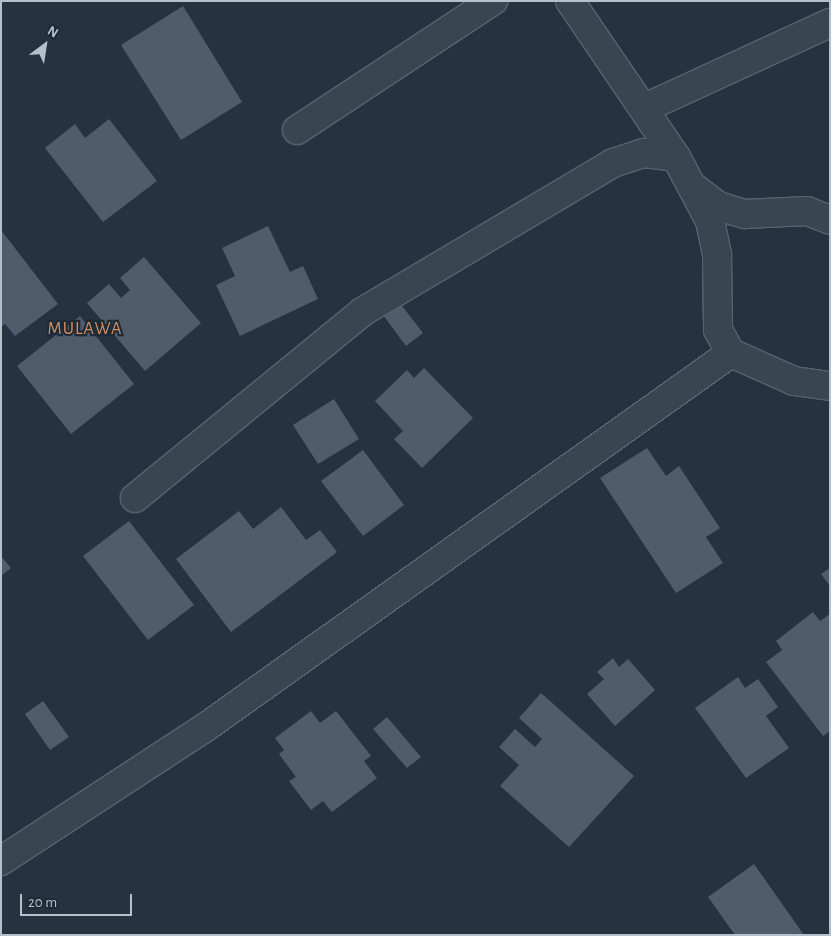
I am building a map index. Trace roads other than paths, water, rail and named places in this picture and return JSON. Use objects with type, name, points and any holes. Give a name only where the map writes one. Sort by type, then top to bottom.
[{"type":"street","points":[[297,130],[493,1]]},
{"type":"street","points":[[570,1],[645,108],[676,156],[710,222],[717,255],[718,330],[730,353],[794,381],[830,386]]},
{"type":"street","points":[[645,108],[830,23]]},
{"type":"street","points":[[134,498],[362,312],[612,163],[644,153],[676,156]]},
{"type":"street","points":[[692,186],[718,206],[744,214],[807,211],[830,220]]},
{"type":"street","points":[[1,861],[206,727],[730,353]]},
{"type":"district","name":"MULAWA","points":[[85,329]]}]
